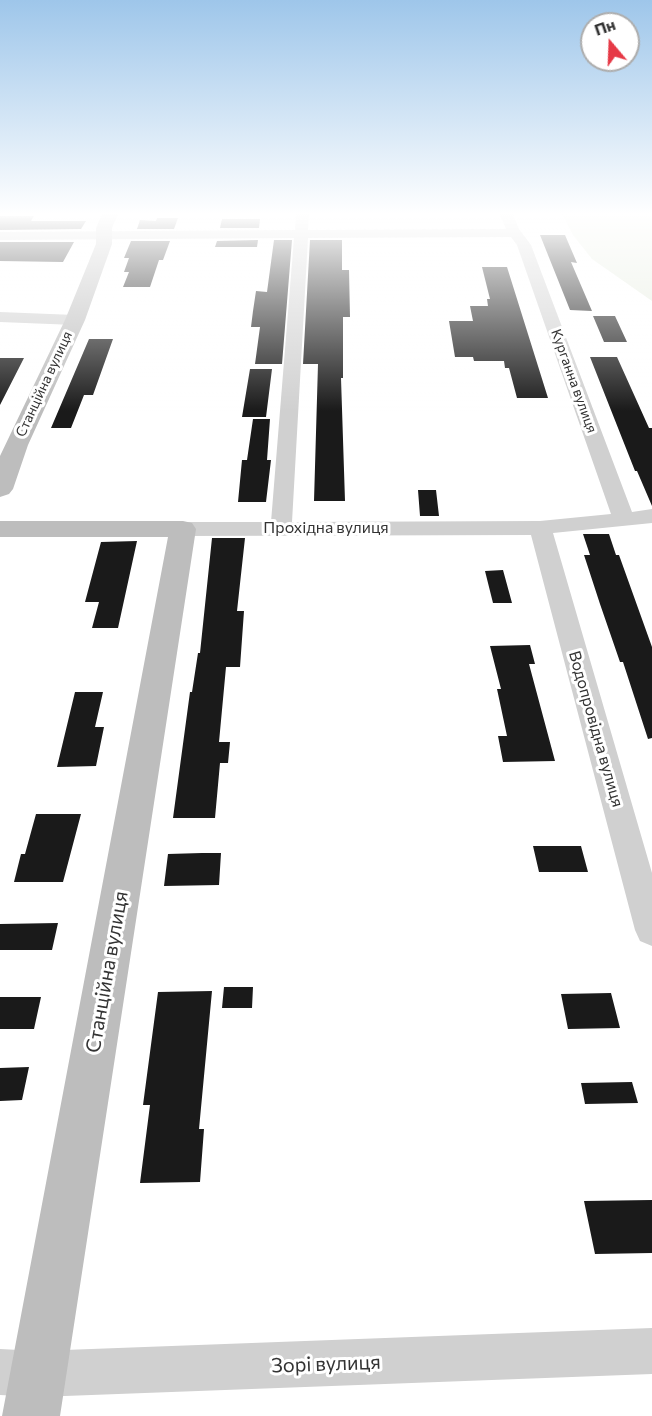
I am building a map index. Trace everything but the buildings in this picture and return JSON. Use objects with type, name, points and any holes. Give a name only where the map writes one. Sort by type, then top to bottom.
[{"type":"street","name":"Станційна вулиця","points":[[0,489],[8,445],[75,320],[91,278]]},
{"type":"street","points":[[280,528],[299,278]]},
{"type":"street","name":"Курганна вулиця","points":[[536,278],[624,519]]},
{"type":"street","points":[[0,316],[75,320]]},
{"type":"street","name":"Прохідна вулиця","points":[[0,529],[540,528],[652,516]]},
{"type":"street","name":"Водопровідна вулиця","points":[[540,528],[652,930]]},
{"type":"street","name":"Станційна вулиця","points":[[23,1387],[183,529]]},
{"type":"street","name":"Зорі вулиця","points":[[23,1387],[652,1351]]},
{"type":"shaded area","points":[[619,278],[652,278],[652,301]]}]
